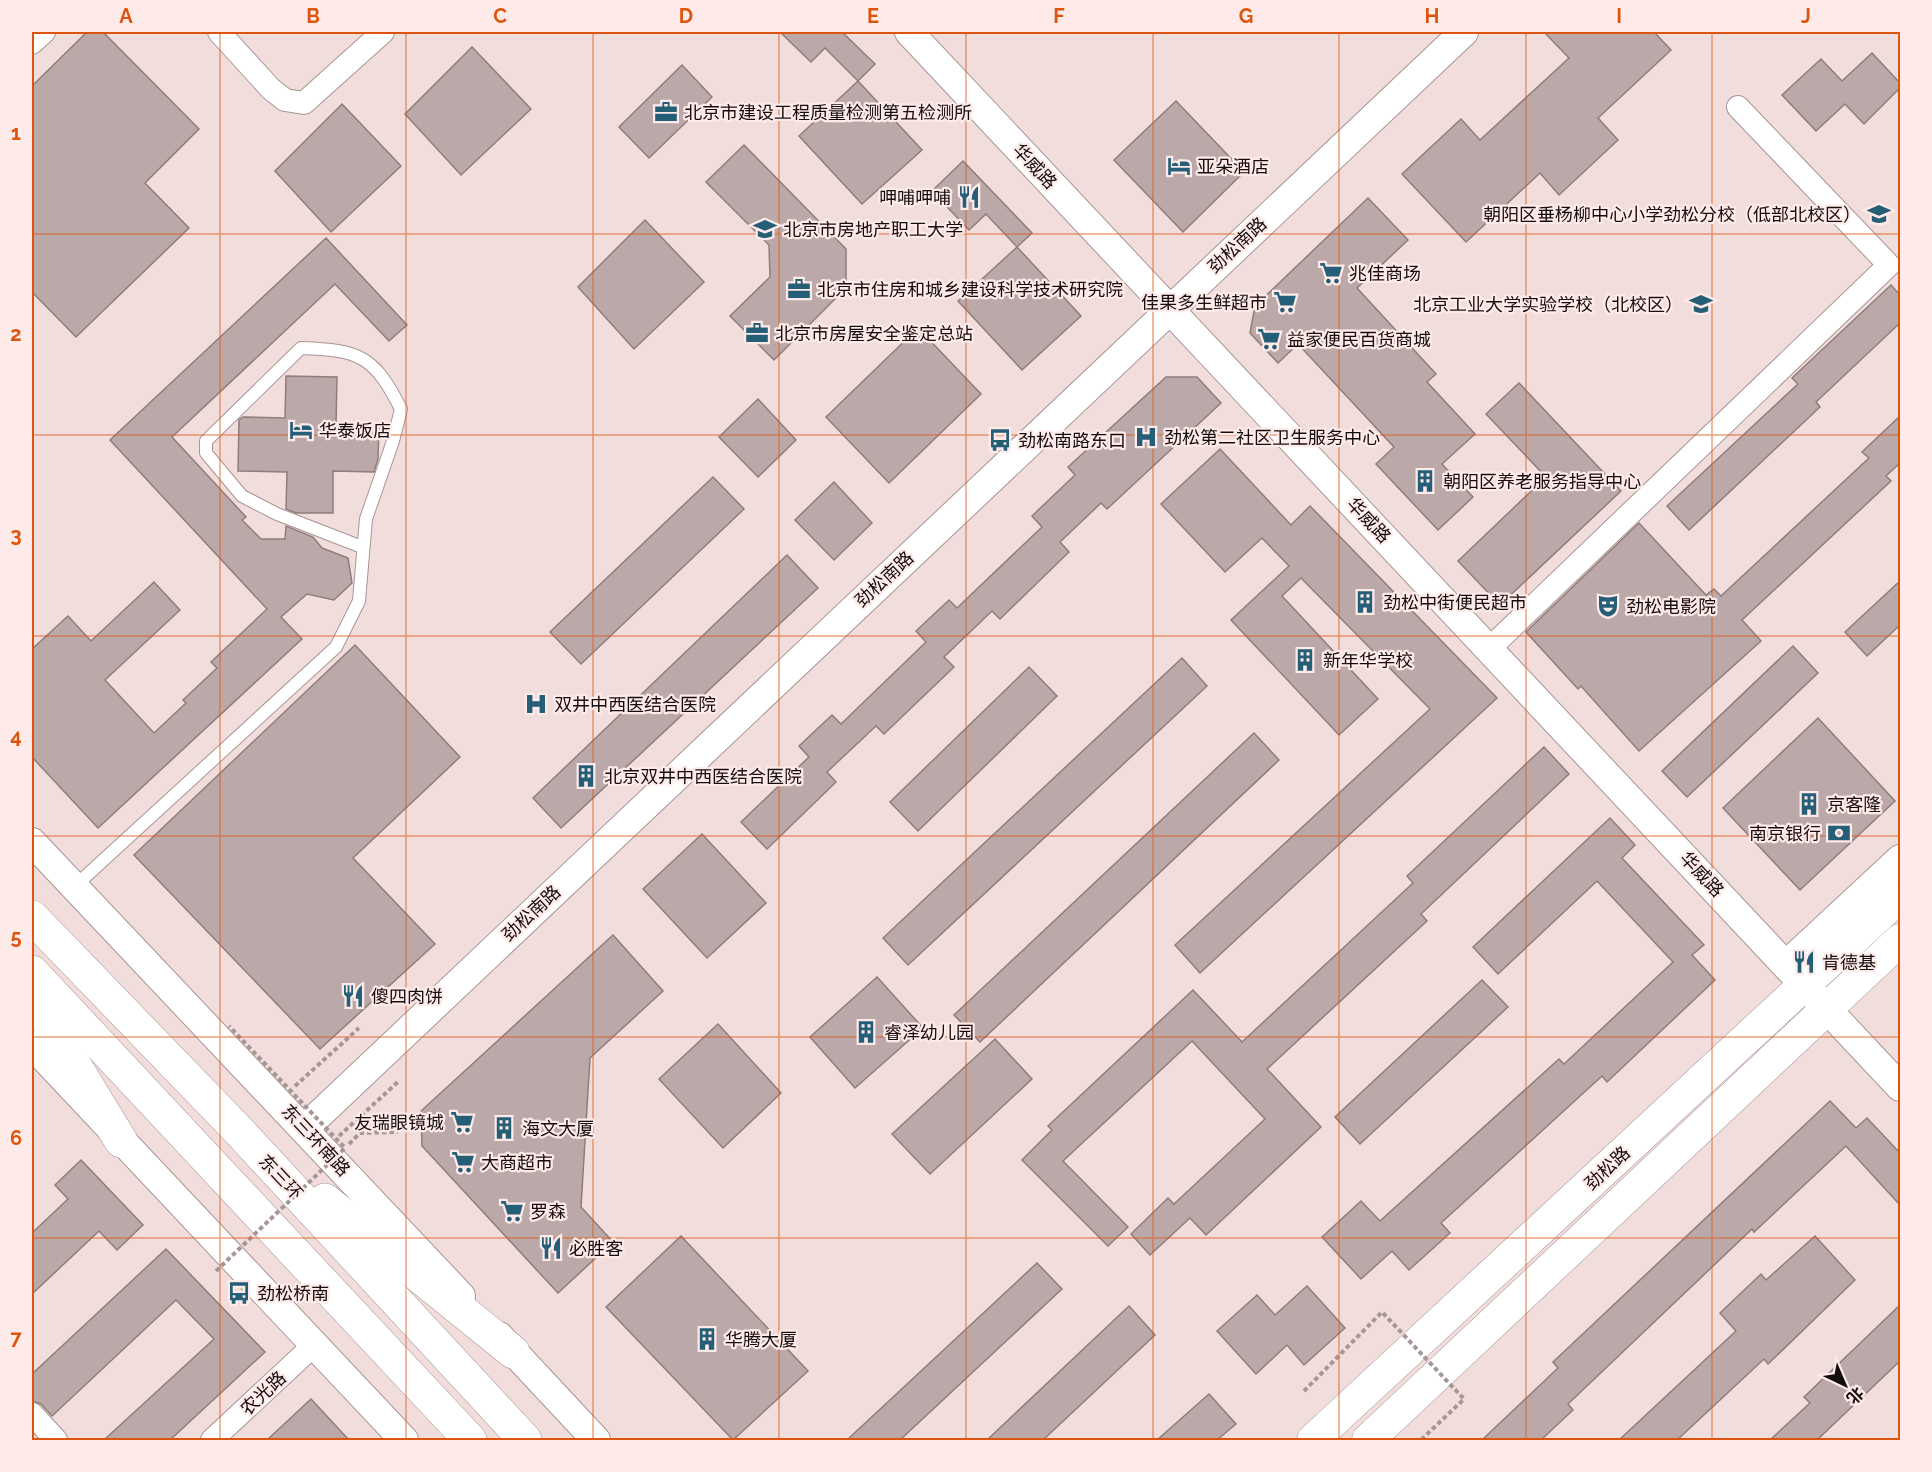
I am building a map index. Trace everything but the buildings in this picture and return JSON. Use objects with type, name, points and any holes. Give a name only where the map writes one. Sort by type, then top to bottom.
[{"type":"highway","name":"东三环","points":[[32,917],[238,1130],[525,1440]]},
{"type":"highway","points":[[32,972],[470,1440]]},
{"type":"highway","points":[[32,995],[121,1141]]},
{"type":"highway","points":[[238,1130],[513,1352]]},
{"type":"main road","name":"劲松路","points":[[1313,1440],[1796,974],[1900,896]]},
{"type":"main road","name":"劲松路","points":[[1368,1440],[1900,940]]},
{"type":"street","points":[[32,43],[44,32]]},
{"type":"street","points":[[219,32],[271,89],[285,100],[304,103],[383,32]]},
{"type":"street","name":"华威路","points":[[909,32],[1900,1087]]},
{"type":"street","name":"劲松南路","points":[[305,1128],[1464,32]]},
{"type":"street","points":[[1490,648],[1889,265],[1738,107]]},
{"type":"street","name":"东三环南路","points":[[32,842],[305,1128],[596,1440]]},
{"type":"street","points":[[1796,974],[1900,859]]},
{"type":"street","points":[[32,1045],[404,1440]]},
{"type":"street","name":"农光路","points":[[212,1440],[314,1345]]},
{"type":"street","points":[[32,1414],[56,1440]]},
{"type":"lane","points":[[74,887],[336,647],[359,601],[366,519],[393,441],[401,410],[388,383],[367,360],[342,349],[301,348],[206,441],[206,453],[242,496],[277,514],[362,547]]},
{"type":"path","points":[[229,1026],[353,1156]]},
{"type":"path","points":[[290,1091],[359,1028]]},
{"type":"path","points":[[336,1139],[399,1081]]},
{"type":"path","points":[[216,1270],[360,1133],[398,1132]]},
{"type":"path","points":[[1304,1390],[1382,1312],[1464,1399],[1421,1440]]},
{"type":"place","name":"北京市建设工程质量检测第五检测所","points":[[666,112]]},
{"type":"place","name":"亚朵酒店","points":[[1179,166]]},
{"type":"place","name":"呷哺呷哺","points":[[969,197]]},
{"type":"place","name":"朝阳区垂杨柳中心小学劲松分校（低部北校区）","points":[[1879,214]]},
{"type":"place","name":"北京市房地产职工大学","points":[[765,229]]},
{"type":"place","name":"兆佳商场","points":[[1331,273]]},
{"type":"place","name":"北京市住房和城乡建设科学技术研究院","points":[[799,289]]},
{"type":"place","name":"佳果多生鲜超市","points":[[1285,302]]},
{"type":"place","name":"北京工业大学实验学校（北校区）","points":[[1701,304]]},
{"type":"place","name":"北京市房屋安全鉴定总站","points":[[757,333]]},
{"type":"place","name":"益家便民百货商城","points":[[1269,339]]},
{"type":"place","name":"华泰饭店","points":[[301,430]]},
{"type":"place","name":"劲松第二社区卫生服务中心","points":[[1146,437]]},
{"type":"place","name":"劲松南路东口","points":[[1000,440]]},
{"type":"place","name":"朝阳区养老服务指导中心","points":[[1425,481]]},
{"type":"place","name":"劲松中街便民超市","points":[[1365,602]]},
{"type":"place","name":"劲松电影院","points":[[1608,606]]},
{"type":"place","name":"新年华学校","points":[[1305,660]]},
{"type":"place","name":"双井中西医结合医院","points":[[536,704]]},
{"type":"place","name":"北京双井中西医结合医院","points":[[586,776]]},
{"type":"place","name":"京客隆","points":[[1809,804]]},
{"type":"place","name":"南京银行","points":[[1839,833]]},
{"type":"place","name":"肯德基","points":[[1804,962]]},
{"type":"place","name":"傻四肉饼","points":[[353,996]]},
{"type":"place","name":"睿泽幼儿园","points":[[866,1032]]},
{"type":"place","name":"友瑞眼镜城","points":[[462,1122]]},
{"type":"place","name":"海文大厦","points":[[504,1128]]},
{"type":"place","name":"大商超市","points":[[463,1162]]},
{"type":"place","name":"罗森","points":[[512,1211]]},
{"type":"place","name":"必胜客","points":[[551,1248]]},
{"type":"place","name":"劲松桥南","points":[[239,1293]]},
{"type":"place","name":"华腾大厦","points":[[707,1339]]}]
